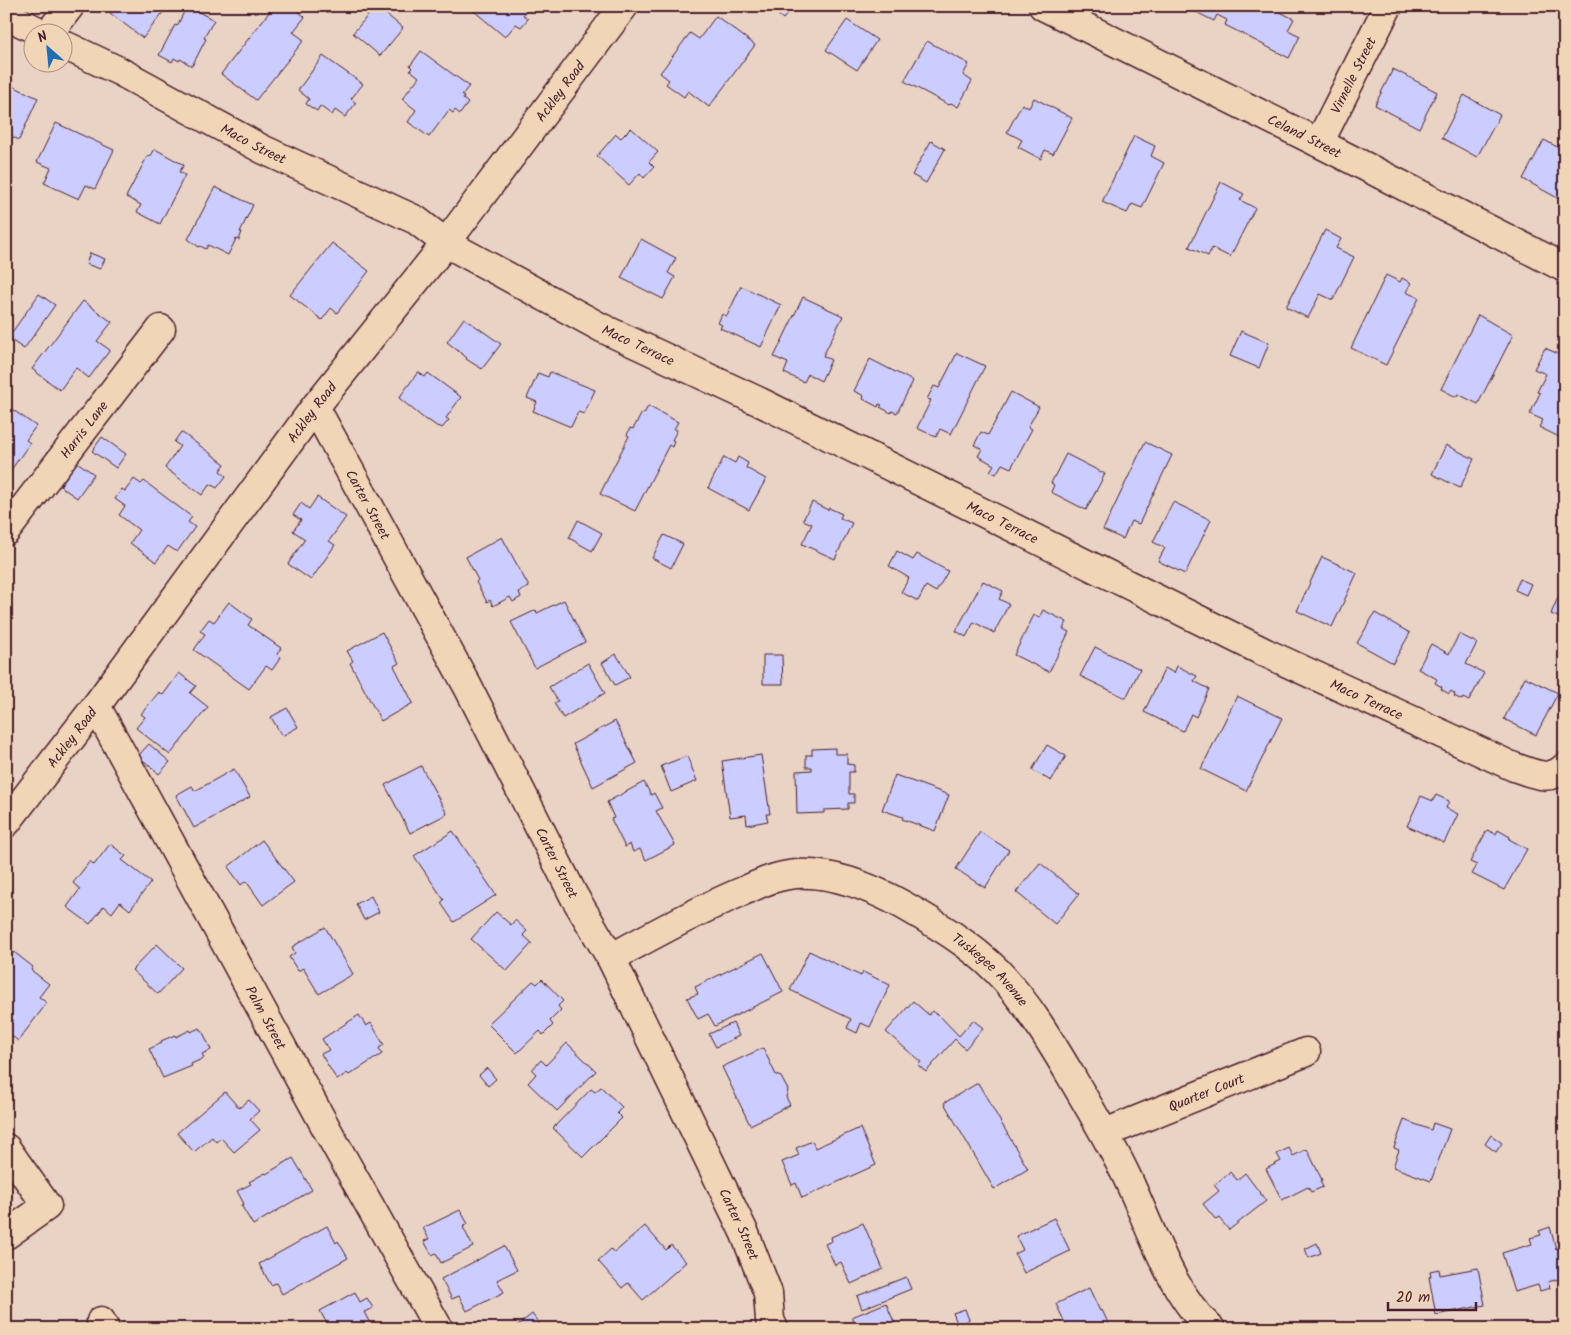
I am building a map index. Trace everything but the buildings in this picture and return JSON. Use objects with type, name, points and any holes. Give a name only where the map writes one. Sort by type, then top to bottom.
[{"type":"street","points":[[58,22],[70,6]]},
{"type":"street","name":"Ackley Road","points":[[6,823],[96,706],[315,407],[446,243],[624,6]]},
{"type":"street","name":"Celand Street","points":[[1043,6],[1319,142],[1565,268]]},
{"type":"street","name":"Virnelle Street","points":[[1319,142],[1388,6]]},
{"type":"street","points":[[6,15],[22,23]]},
{"type":"street","name":"Maco Street","points":[[72,49],[262,149],[416,220],[446,243]]},
{"type":"street","name":"Maco Terrace","points":[[446,243],[602,328],[760,402],[1266,653],[1514,767],[1542,776],[1558,774],[1565,767]]},
{"type":"street","name":"Harris Lane","points":[[6,532],[161,329]]},
{"type":"street","name":"Carter Street","points":[[315,407],[468,687],[574,896],[611,958],[745,1234],[768,1293],[768,1326]]},
{"type":"street","name":"Palm Street","points":[[96,706],[334,1144],[439,1329]]},
{"type":"street","name":"Tuskegee Avenue","points":[[611,958],[703,908],[768,880],[796,874],[815,874],[841,880],[882,894],[924,917],[962,942],[996,970],[1019,997],[1047,1036],[1105,1133],[1168,1268],[1188,1303],[1211,1329]]},
{"type":"street","name":"Quarter Court","points":[[1105,1133],[1306,1052]]},
{"type":"street","points":[[6,1148],[47,1206],[6,1235]]}]
